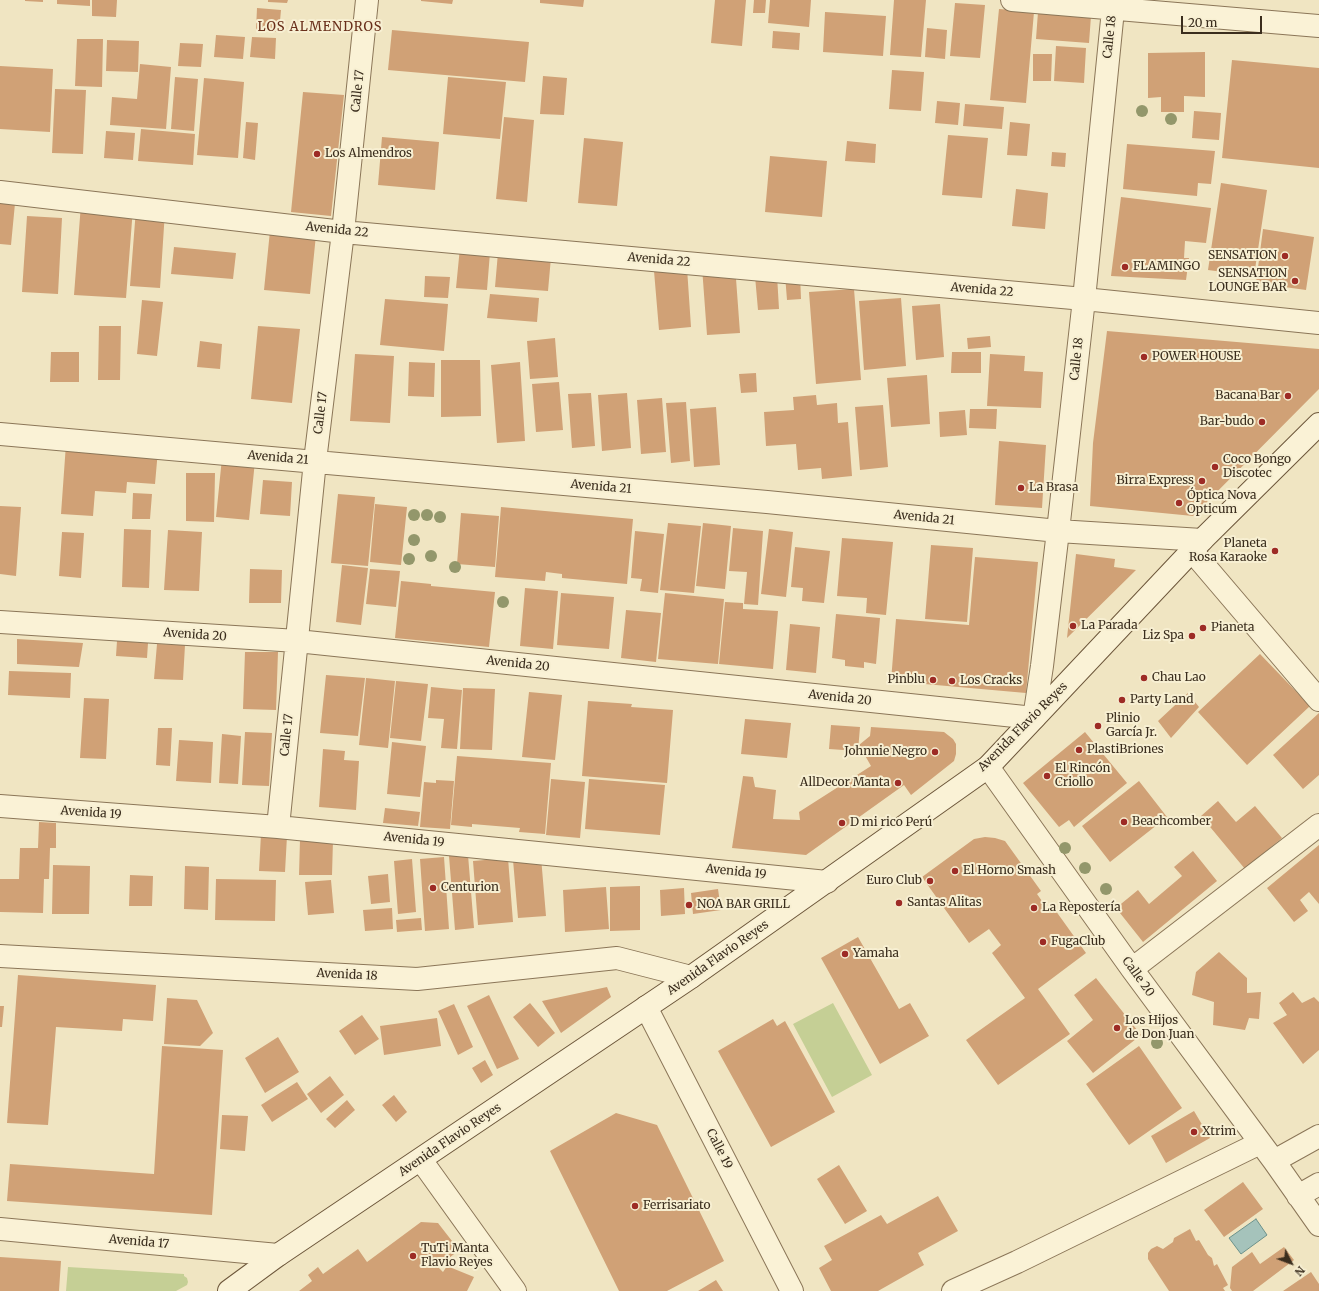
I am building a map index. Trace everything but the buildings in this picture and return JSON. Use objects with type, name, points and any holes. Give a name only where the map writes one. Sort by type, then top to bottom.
[{"type":"street","name":"Calle 17","points":[[278,826],[315,461],[343,232],[367,0]]},
{"type":"street","points":[[1012,0],[1113,5],[1319,26]]},
{"type":"street","name":"Calle 18","points":[[1034,718],[1042,666],[1084,299],[1113,5]]},
{"type":"street","name":"Avenida 22","points":[[0,192],[343,232],[1084,299],[1319,323]]},
{"type":"street","name":"Avenida Flavio Reyes","points":[[228,1291],[278,1255],[691,977],[988,767],[1197,546],[1319,424]]},
{"type":"street","name":"Avenida 21","points":[[0,434],[759,501],[1197,546]]},
{"type":"street","points":[[1197,546],[1319,700]]},
{"type":"street","name":"Avenida 20","points":[[0,622],[297,641],[1034,718]]},
{"type":"street","name":"Calle 20","points":[[988,767],[1132,969],[1319,1225]]},
{"type":"street","name":"Avenida 19","points":[[0,806],[278,826],[827,882]]},
{"type":"street","points":[[1132,969],[1319,825]]},
{"type":"street","name":"Avenida 18","points":[[0,956],[417,979],[617,958],[691,977]]},
{"type":"street","name":"Calle 19","points":[[646,1007],[792,1291]]},
{"type":"street","points":[[1274,1162],[1319,1136]]},
{"type":"street","points":[[953,1291],[1018,1262],[1260,1143]]},
{"type":"street","points":[[421,1160],[515,1291]]},
{"type":"street","points":[[1298,1196],[1319,1184]]},
{"type":"street","name":"Avenida 17","points":[[0,1229],[278,1255]]},
{"type":"path","points":[[1286,292],[1287,287]]},
{"type":"green space","points":[[833,1003],[872,1075],[832,1097],[793,1024]]},
{"type":"green space","points":[[68,1267],[184,1274],[188,1282],[187,1285],[176,1291],[66,1291]]},
{"type":"water","points":[[1256,1219],[1267,1235],[1241,1254],[1229,1238]]},
{"type":"place","name":"Los Almendros","points":[[317,154]]},
{"type":"place","name":"SENSATION","points":[[1285,256]]},
{"type":"place","name":"FLAMINGO","points":[[1125,267]]},
{"type":"place","name":"SENSATION LOUNGE BAR","points":[[1295,281]]},
{"type":"place","name":"POWER HOUSE","points":[[1144,357]]},
{"type":"place","name":"Bacana Bar","points":[[1288,396]]},
{"type":"place","name":"Bar-budo","points":[[1262,422]]},
{"type":"place","name":"Coco Bongo Discotec","points":[[1215,467]]},
{"type":"place","name":"Birra Express","points":[[1202,481]]},
{"type":"place","name":"La Brasa","points":[[1021,488]]},
{"type":"place","name":"Óptica Nova Opticum","points":[[1179,503]]},
{"type":"place","name":"Planeta Rosa Karaoke","points":[[1275,551]]},
{"type":"place","name":"La Parada","points":[[1073,626]]},
{"type":"place","name":"Pianeta","points":[[1203,628]]},
{"type":"place","name":"Liz Spa","points":[[1192,636]]},
{"type":"place","name":"Chau Lao","points":[[1144,678]]},
{"type":"place","name":"Pinblu","points":[[933,680]]},
{"type":"place","name":"Los Cracks","points":[[952,681]]},
{"type":"place","name":"Party Land","points":[[1122,700]]},
{"type":"place","name":"Plinio García Jr.","points":[[1098,726]]},
{"type":"place","name":"PlastiBriones","points":[[1079,750]]},
{"type":"place","name":"Johnnie Negro","points":[[935,752]]},
{"type":"place","name":"El Rincón Criollo","points":[[1047,776]]},
{"type":"place","name":"AllDecor Manta","points":[[898,783]]},
{"type":"place","name":"Beachcomber","points":[[1124,822]]},
{"type":"place","name":"D mi rico Perú","points":[[842,823]]},
{"type":"place","name":"El Horno Smash","points":[[955,871]]},
{"type":"place","name":"Euro Club","points":[[930,881]]},
{"type":"place","name":"Centurion","points":[[433,888]]},
{"type":"place","name":"Santas Alitas","points":[[899,903]]},
{"type":"place","name":"NOA BAR GRILL","points":[[689,905]]},
{"type":"place","name":"La Repostería","points":[[1034,908]]},
{"type":"place","name":"FugaClub","points":[[1043,942]]},
{"type":"place","name":"Yamaha","points":[[845,954]]},
{"type":"place","name":"Los Hijos de Don Juan","points":[[1117,1028]]},
{"type":"place","name":"Xtrim","points":[[1194,1132]]},
{"type":"place","name":"Ferrisariato","points":[[635,1206]]},
{"type":"place","name":"TuTi Manta Flavio Reyes","points":[[413,1256]]},
{"type":"district","name":"LOS ALMENDROS","points":[[320,27]]}]
